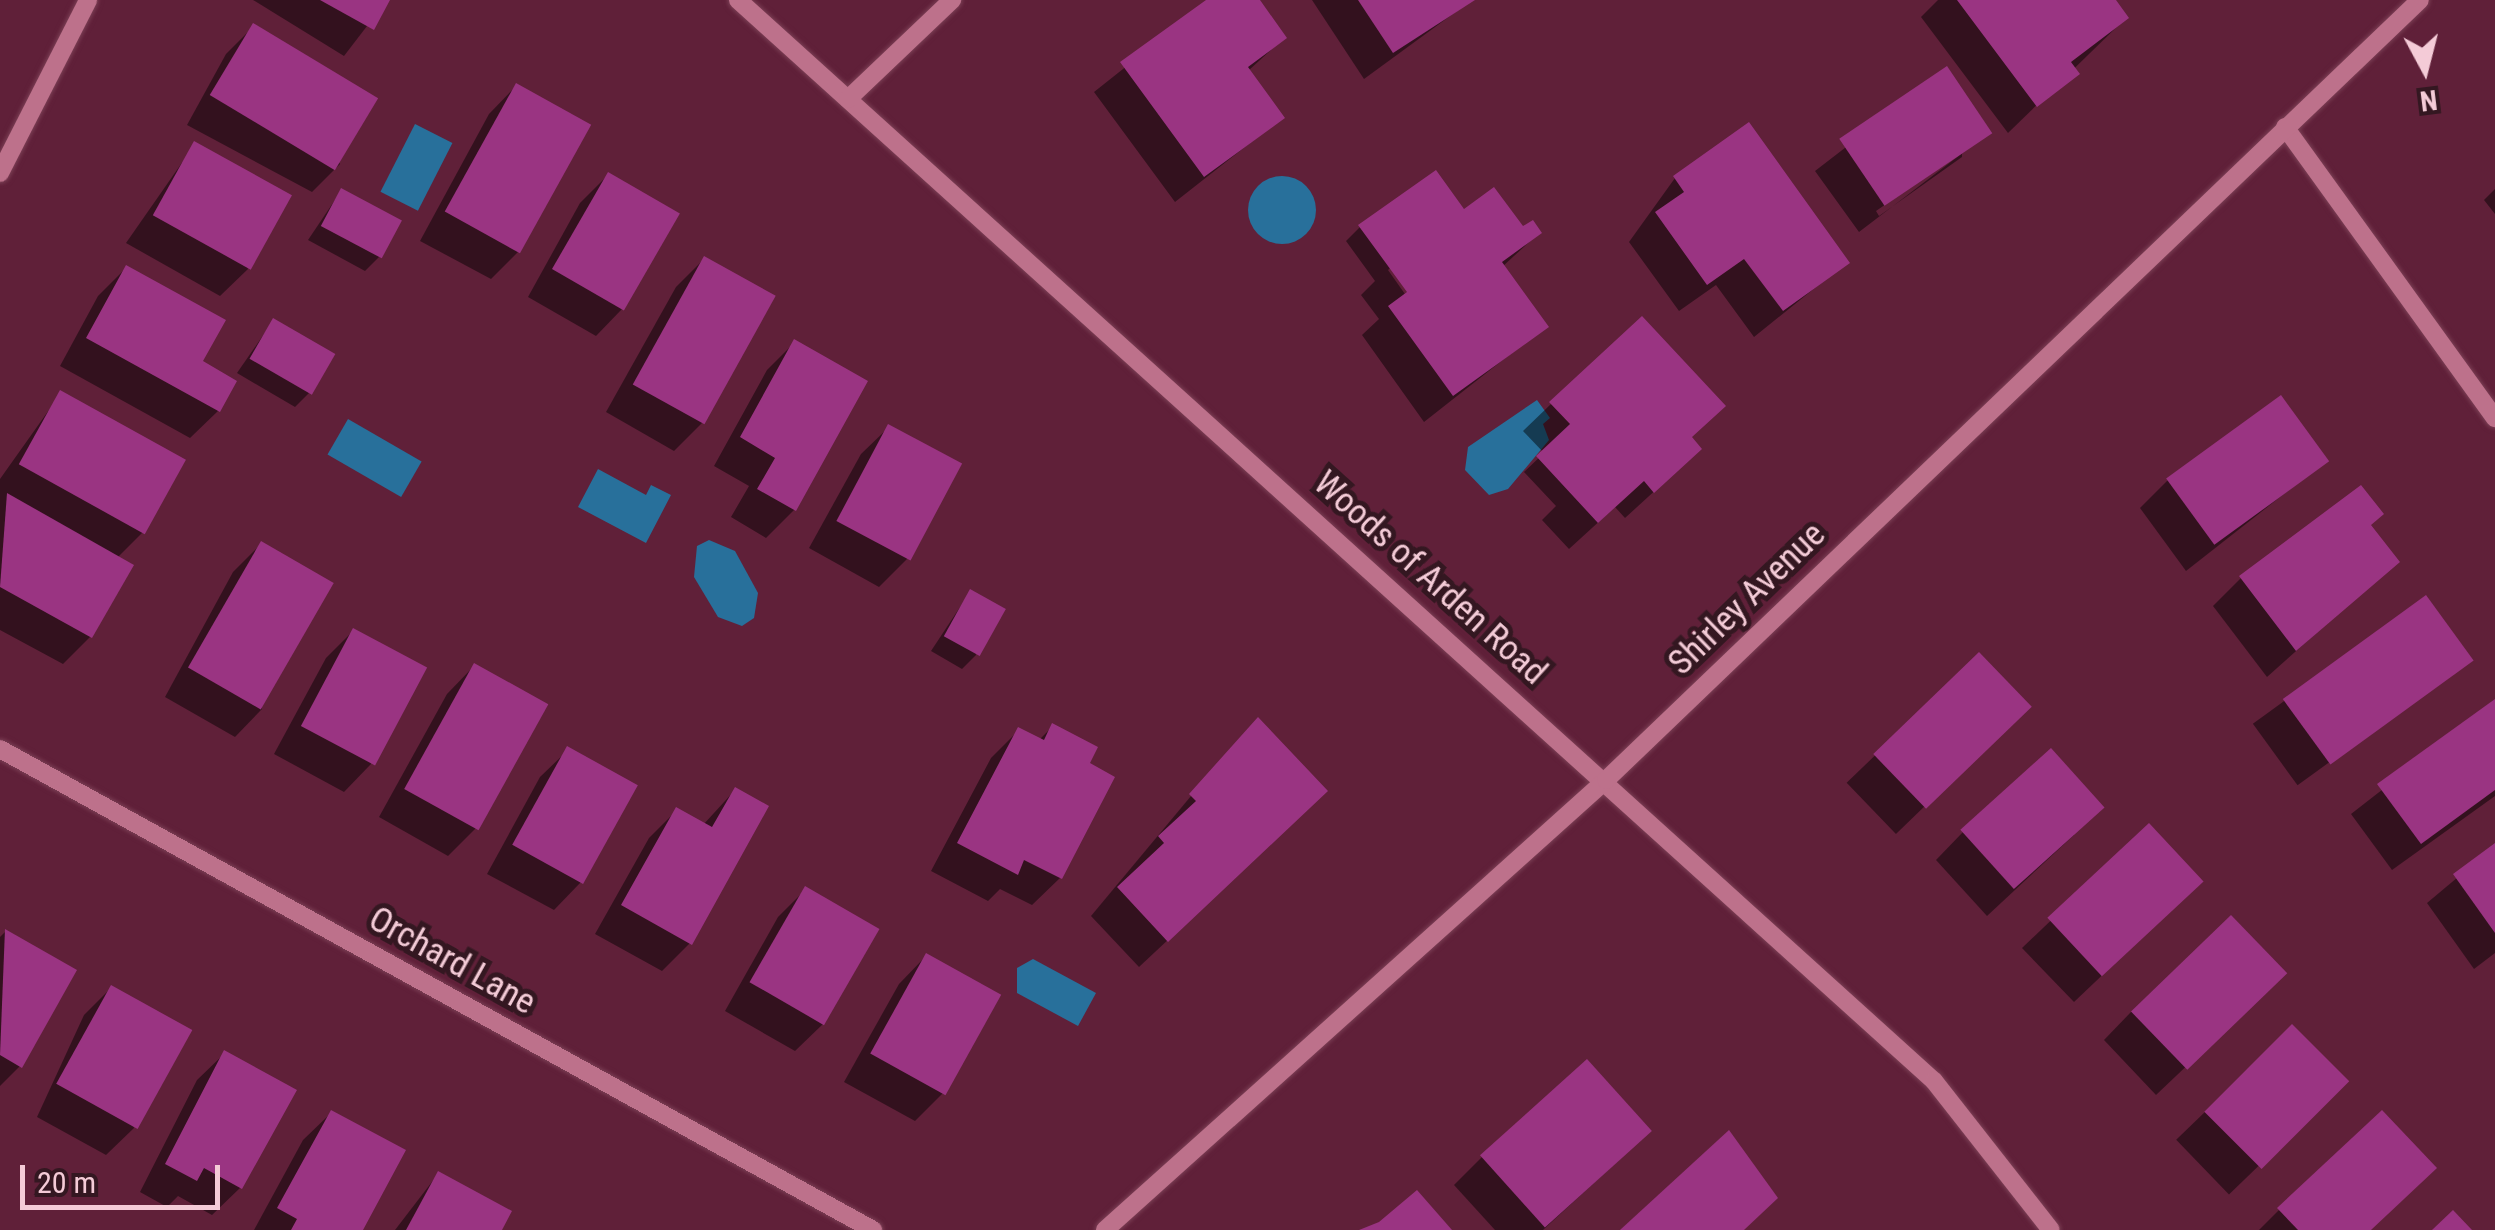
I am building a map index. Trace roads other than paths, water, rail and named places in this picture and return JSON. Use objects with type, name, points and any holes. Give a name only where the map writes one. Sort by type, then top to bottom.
[{"type":"street","points":[[0,173],[88,0]]},
{"type":"street","name":"Woods of Arden Road","points":[[738,0],[1606,780],[1934,1082],[2052,1230]]},
{"type":"street","points":[[848,99],[952,0]]},
{"type":"street","name":"Shirley Avenue","points":[[1105,1230],[1606,780],[2420,0]]},
{"type":"street","points":[[2285,127],[2495,418]]},
{"type":"street","name":"Orchard Lane","points":[[0,749],[873,1230]]},
{"type":"water","points":[[415,124],[452,143],[418,211],[380,192]]},
{"type":"water","points":[[1282,176],[1295,178],[1306,186],[1314,197],[1314,223],[1306,234],[1295,242],[1282,244],[1269,242],[1258,234],[1250,223],[1248,210],[1250,197],[1258,186],[1269,178]]},
{"type":"water","points":[[1537,400],[1550,418],[1543,424],[1549,440],[1508,489],[1489,495],[1465,470],[1468,447]]},
{"type":"water","points":[[348,419],[422,462],[401,497],[328,455]]},
{"type":"water","points":[[598,469],[646,495],[651,485],[671,495],[646,543],[578,507]]},
{"type":"water","points":[[709,540],[735,551],[758,593],[754,618],[742,626],[718,617],[694,577],[697,546]]},
{"type":"water","points":[[1033,959],[1096,993],[1078,1026],[1017,993],[1017,968]]}]
